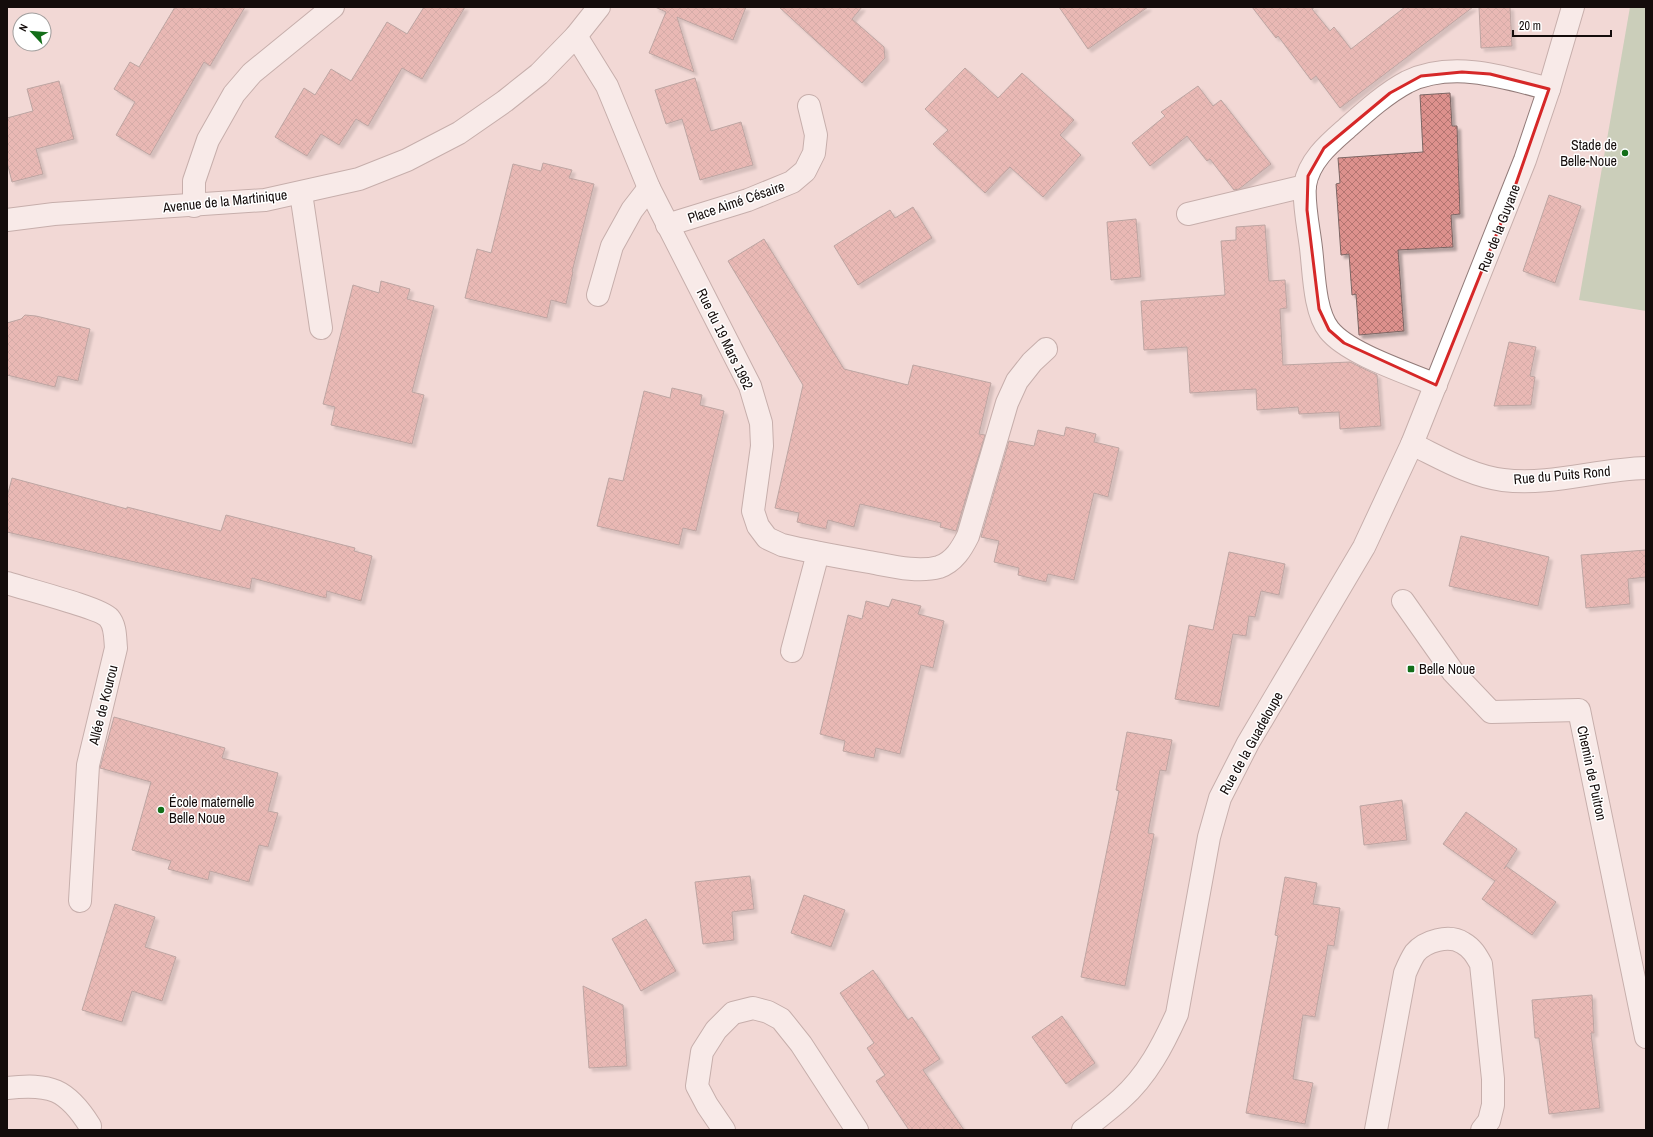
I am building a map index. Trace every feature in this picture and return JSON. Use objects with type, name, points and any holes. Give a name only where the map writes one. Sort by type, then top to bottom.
[{"type":"street","points":[[194,206],[194,182],[208,140],[234,94],[252,73],[333,7]]},
{"type":"street","name":"Avenue de la Martinique","points":[[7,220],[54,214],[194,206],[265,200],[301,193],[366,176],[408,160],[459,133],[539,74],[576,36],[599,7]]},
{"type":"street","name":"Rue de la Guyane","points":[[1412,444],[1511,198],[1549,89],[1573,7]]},
{"type":"street","name":"Rue du 19 Mars 1962","points":[[576,36],[607,86],[649,188],[750,386],[761,422],[762,446],[753,511],[758,526],[767,538],[782,545],[892,566],[922,568],[940,566],[950,561],[960,551],[968,536],[998,430],[1009,398],[1017,381],[1032,362],[1046,349]]},
{"type":"street","points":[[1436,385],[1369,357],[1344,343],[1329,330],[1319,309],[1305,186],[1308,176],[1324,148],[1390,93],[1406,82],[1421,76],[1439,73],[1462,72],[1490,74],[1549,89]]},
{"type":"street","name":"Place Aimé Césaire","points":[[667,225],[748,200],[792,182],[805,171],[814,153],[816,135],[809,106]]},
{"type":"street","points":[[1188,214],[1305,186]]},
{"type":"street","points":[[598,295],[612,246],[632,210],[649,188]]},
{"type":"street","points":[[301,193],[321,328]]},
{"type":"street","name":"Rue du Puits Rond","points":[[1412,444],[1478,474],[1502,480],[1541,480],[1646,468]]},
{"type":"street","name":"Rue de la Guadeloupe","points":[[1083,1130],[1122,1098],[1147,1070],[1165,1041],[1177,1014],[1209,837],[1220,798],[1248,743],[1364,547],[1412,444]]},
{"type":"street","points":[[792,651],[818,553]]},
{"type":"street","name":"Allée de Kourou","points":[[7,583],[95,610],[109,618],[114,631],[116,648],[88,766],[80,900]]},
{"type":"street","name":"Chemin de Puitron","points":[[1403,601],[1452,672],[1491,712],[1579,710],[1646,1037]]},
{"type":"street","points":[[1376,1130],[1405,973],[1415,954],[1424,945],[1442,939],[1461,942],[1474,952],[1481,964],[1494,1079],[1493,1105],[1489,1121],[1482,1130]]},
{"type":"street","points":[[724,1130],[707,1105],[697,1086],[702,1052],[716,1030],[733,1013],[753,1008],[768,1012],[781,1019],[801,1044],[857,1130]]},
{"type":"street","points":[[7,1088],[29,1085],[50,1088],[65,1096],[79,1108],[90,1126]]},
{"type":"highlighted area","points":[[1462,72],[1490,74],[1549,89],[1511,198],[1436,385],[1344,343],[1329,330],[1319,309],[1307,210],[1308,176],[1324,148],[1390,93],[1421,76]]},
{"type":"green space","name":"Stade de Belle-Noue","points":[[1630,7],[1646,7],[1646,311],[1579,300]]},
{"type":"building","points":[[175,7],[245,7],[210,66],[204,62],[150,155],[116,135],[135,102],[114,89],[130,62],[139,67]]},
{"type":"building","points":[[424,7],[465,7],[422,79],[402,68],[368,126],[356,119],[339,145],[321,134],[307,156],[275,137],[304,88],[315,95],[331,69],[351,81],[387,22],[407,34]]},
{"type":"building","points":[[655,7],[746,7],[733,40],[677,17],[694,72],[649,53],[666,12]]},
{"type":"building","points":[[779,7],[862,7],[852,19],[884,47],[885,58],[862,83]]},
{"type":"building","points":[[1059,7],[1148,7],[1088,49]]},
{"type":"building","points":[[1252,7],[1315,7],[1312,9],[1330,31],[1334,27],[1351,49],[1405,7],[1473,7],[1340,108],[1316,76],[1311,80],[1278,36],[1276,38]]},
{"type":"building","points":[[1479,7],[1510,7],[1512,46],[1481,48]]},
{"type":"building","points":[[965,68],[998,98],[1022,73],[1074,120],[1060,135],[1081,155],[1043,197],[1010,167],[985,193],[933,144],[948,130],[925,109]]},
{"type":"building","points":[[695,78],[711,131],[741,122],[753,165],[700,180],[682,119],[666,124],[655,90]]},
{"type":"building","points":[[59,81],[74,139],[36,149],[43,174],[12,182],[7,162],[7,118],[33,111],[27,89]]},
{"type":"building","points":[[1198,86],[1213,106],[1221,100],[1271,164],[1239,189],[1234,190],[1210,159],[1207,161],[1187,136],[1150,166],[1132,143],[1165,116],[1161,112]]},
{"type":"building","points":[[1450,93],[1452,126],[1457,126],[1460,214],[1451,215],[1453,247],[1398,250],[1404,331],[1359,335],[1356,294],[1352,295],[1349,254],[1341,255],[1336,184],[1340,183],[1338,158],[1423,152],[1420,95]]},
{"type":"building","points":[[543,163],[572,170],[569,178],[594,184],[572,272],[566,304],[551,300],[547,318],[465,298],[477,249],[491,253],[513,164],[541,171]]},
{"type":"building","points":[[1549,195],[1581,206],[1555,283],[1523,271]]},
{"type":"building","points":[[913,207],[932,238],[858,285],[834,246],[890,210],[895,218]]},
{"type":"building","points":[[1136,219],[1141,277],[1111,280],[1107,222]]},
{"type":"building","points":[[1265,225],[1269,281],[1285,280],[1287,308],[1280,309],[1283,365],[1350,362],[1377,375],[1381,426],[1340,429],[1339,412],[1299,414],[1298,407],[1257,410],[1256,389],[1190,393],[1187,347],[1144,350],[1141,301],[1225,295],[1221,241],[1236,240],[1236,227]]},
{"type":"building","points":[[764,239],[844,369],[908,385],[913,365],[991,383],[979,434],[985,435],[956,531],[940,527],[941,523],[860,504],[854,527],[828,520],[826,529],[797,522],[799,513],[775,508],[803,385],[728,261]]},
{"type":"building","points":[[381,281],[410,289],[407,299],[434,306],[412,392],[424,395],[412,444],[331,425],[335,407],[323,404],[353,285],[379,293]]},
{"type":"building","points":[[25,315],[36,316],[90,329],[78,381],[58,376],[55,387],[7,375],[7,323],[21,319]]},
{"type":"building","points":[[1509,342],[1536,347],[1530,376],[1535,377],[1531,405],[1494,406]]},
{"type":"building","points":[[672,388],[702,395],[700,405],[724,411],[696,531],[683,528],[679,545],[597,526],[609,478],[623,481],[644,391],[670,398]]},
{"type":"building","points":[[1066,427],[1096,434],[1094,442],[1119,448],[1108,497],[1094,493],[1074,580],[1048,574],[1046,582],[1018,575],[1019,568],[994,562],[999,541],[981,537],[1009,441],[1034,446],[1038,430],[1064,436]]},
{"type":"building","points":[[12,478],[127,509],[127,507],[221,531],[226,515],[355,548],[354,551],[372,556],[361,601],[327,591],[326,598],[252,578],[250,589],[7,532],[7,497]]},
{"type":"building","points":[[1461,536],[1549,557],[1538,606],[1449,586]]},
{"type":"building","points":[[1646,550],[1646,577],[1628,579],[1630,604],[1586,608],[1581,555]]},
{"type":"building","points":[[1229,552],[1285,564],[1279,595],[1261,591],[1255,617],[1249,616],[1246,636],[1233,634],[1219,707],[1175,699],[1189,625],[1213,630]]},
{"type":"building","points":[[892,599],[921,606],[918,614],[944,621],[933,668],[921,665],[900,754],[876,748],[874,758],[843,751],[845,741],[820,734],[848,615],[862,619],[866,601],[889,607]]},
{"type":"building","points":[[114,717],[225,748],[222,758],[278,773],[268,811],[278,813],[268,847],[259,845],[249,882],[210,871],[208,880],[168,869],[171,861],[132,850],[151,782],[100,768]]},
{"type":"building","points":[[1127,732],[1172,740],[1166,771],[1160,770],[1148,833],[1154,834],[1125,986],[1081,977],[1119,791],[1116,790]]},
{"type":"building","points":[[1402,800],[1407,840],[1364,845],[1360,806]]},
{"type":"building","points":[[1466,812],[1517,849],[1504,869],[1506,866],[1556,902],[1532,935],[1482,899],[1495,881],[1443,844]]},
{"type":"building","points":[[750,876],[754,909],[732,912],[734,940],[703,944],[695,882]]},
{"type":"building","points":[[1285,877],[1317,883],[1313,904],[1340,908],[1334,946],[1328,945],[1315,1017],[1303,1015],[1293,1079],[1313,1083],[1305,1124],[1246,1113],[1278,936],[1275,935]]},
{"type":"building","points":[[804,895],[845,910],[831,947],[791,933]]},
{"type":"building","points":[[115,904],[155,917],[145,947],[176,957],[162,1001],[132,991],[122,1022],[82,1010]]},
{"type":"building","points":[[646,919],[676,971],[641,991],[612,939]]},
{"type":"building","points":[[873,970],[908,1020],[912,1017],[940,1059],[923,1070],[964,1130],[909,1130],[876,1081],[885,1075],[867,1048],[874,1043],[840,993]]},
{"type":"building","points":[[583,986],[623,1005],[627,1066],[589,1068]]},
{"type":"building","points":[[1592,995],[1594,1033],[1591,1033],[1600,1108],[1549,1114],[1539,1038],[1535,1038],[1532,1000]]},
{"type":"building","points":[[1062,1016],[1095,1063],[1066,1084],[1032,1037]]},
{"type":"place","name":"Stade de Belle-Noue","points":[[1625,153]]},
{"type":"place","name":"Belle Noue","points":[[1411,669]]},
{"type":"place","name":"École maternelle Belle Noue","points":[[161,810]]}]
